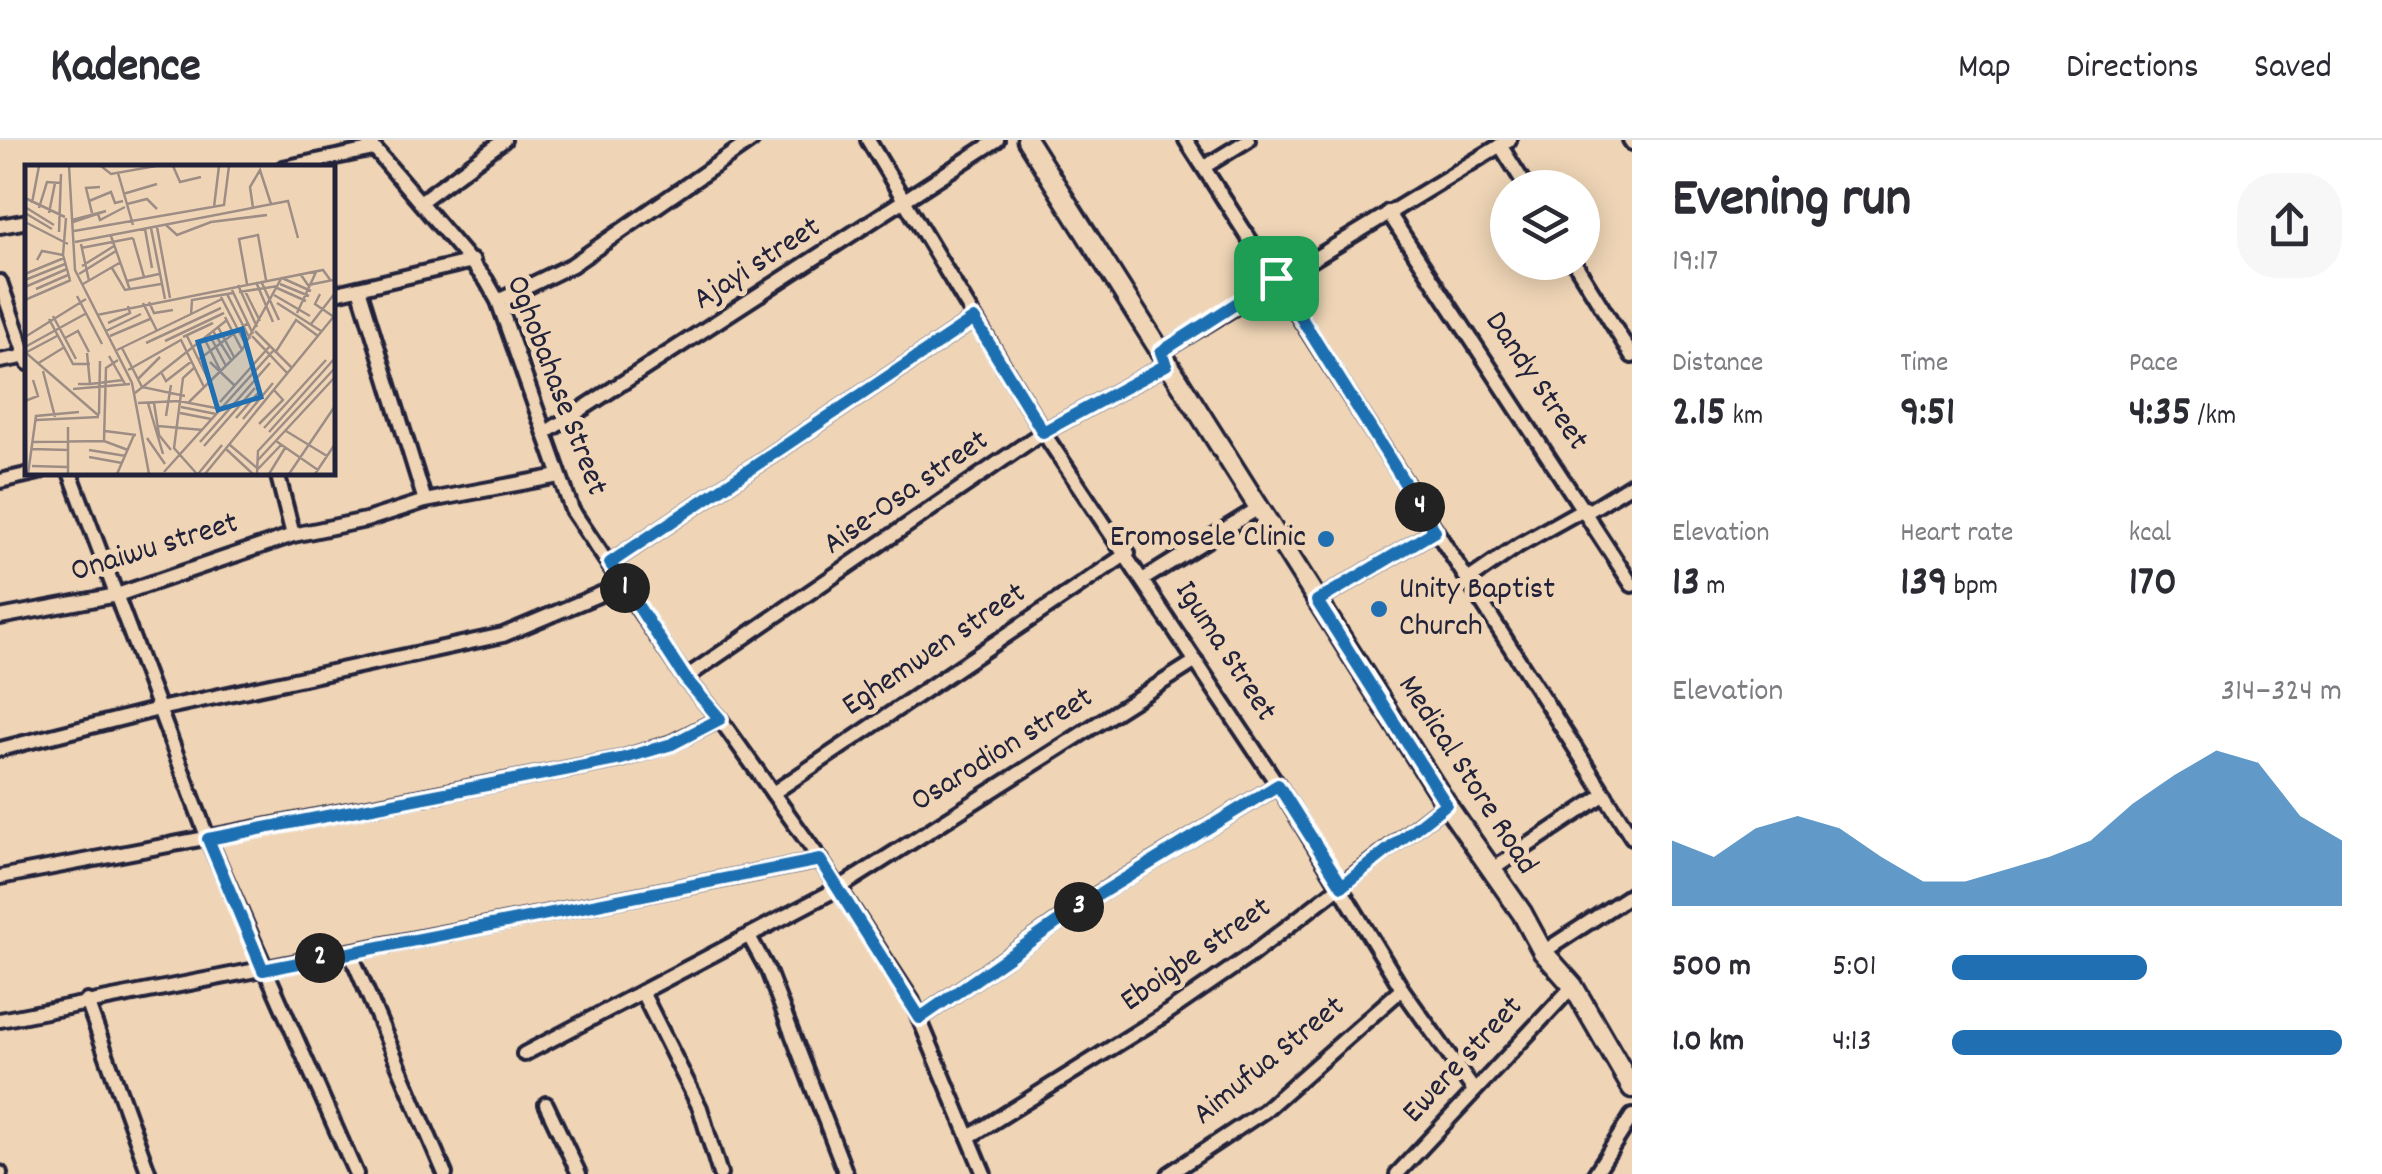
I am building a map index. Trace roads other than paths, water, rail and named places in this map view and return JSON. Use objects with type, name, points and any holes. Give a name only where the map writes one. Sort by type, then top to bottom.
[{"type":"street","points":[[420,202],[504,140]]},
{"type":"street","points":[[498,301],[572,264],[752,140]]},
{"type":"street","name":"Iguma Street","points":[[868,140],[1043,432],[1128,554],[1278,785],[1402,989],[1473,1089]]},
{"type":"street","name":"Ajayi street","points":[[545,433],[998,140]]},
{"type":"street","name":"Medical Store Road","points":[[1026,140],[1446,804],[1522,913],[1543,952],[1573,986],[1632,1088]]},
{"type":"street","points":[[1186,140],[1632,837]]},
{"type":"street","points":[[1204,167],[1248,140]]},
{"type":"street","points":[[1504,143],[1518,170]]},
{"type":"street","name":"Aise-Osa street","points":[[685,678],[1043,432],[1164,358],[1276,278],[1504,143]]},
{"type":"street","points":[[294,165],[370,144]]},
{"type":"street","name":"Oghobahase Street","points":[[370,144],[473,261],[498,301],[572,510],[685,678],[720,719],[820,860],[920,1018],[984,1174]]},
{"type":"street","name":"Dandy Street","points":[[1388,212],[1632,585]]},
{"type":"street","points":[[0,226],[25,221]]},
{"type":"street","points":[[335,293],[473,261]]},
{"type":"street","points":[[1585,280],[1632,356]]},
{"type":"street","points":[[0,282],[25,352]]},
{"type":"street","points":[[360,288],[425,500]]},
{"type":"street","points":[[610,563],[974,319]]},
{"type":"street","points":[[0,360],[25,358]]},
{"type":"street","points":[[0,480],[25,475]]},
{"type":"street","points":[[71,475],[208,839],[356,1174]]},
{"type":"street","points":[[278,475],[293,535]]},
{"type":"street","name":"Onaiwu street","points":[[0,617],[117,595],[293,535],[366,520],[425,500],[559,476]]},
{"type":"street","points":[[1468,580],[1518,544],[1632,484]]},
{"type":"street","points":[[1144,580],[1257,509]]},
{"type":"street","points":[[1317,601],[1435,531]]},
{"type":"street","name":"Eghemwen street","points":[[773,793],[1128,554]]},
{"type":"street","points":[[0,749],[158,709],[504,635],[622,584]]},
{"type":"street","name":"Osarodion street","points":[[524,1054],[839,888],[1196,661]]},
{"type":"street","points":[[0,877],[621,759],[672,744],[720,719]]},
{"type":"street","points":[[920,1018],[1090,900],[1278,785]]},
{"type":"street","points":[[1490,871],[1605,794]]},
{"type":"street","name":"Eboigbe street","points":[[969,1137],[1161,1018],[1342,886],[1446,804]]},
{"type":"street","points":[[0,1020],[820,860]]},
{"type":"street","points":[[1543,952],[1632,894]]},
{"type":"street","points":[[749,936],[768,971],[846,1174]]},
{"type":"street","points":[[350,952],[446,1174]]},
{"type":"street","name":"Ewere street","points":[[1397,1174],[1573,986]]},
{"type":"street","name":"Aimufua Street","points":[[1169,1174],[1264,1111],[1402,989]]},
{"type":"street","points":[[642,992],[700,1108],[720,1174]]},
{"type":"street","points":[[86,1001],[148,1174]]},
{"type":"street","points":[[546,1104],[579,1174]]},
{"type":"street","points":[[1595,1174],[1632,1116]]},
{"type":"place","name":"Eromosele Clinic","points":[[1326,539]]},
{"type":"place","name":"Unity Baptist Church","points":[[1379,609]]}]
